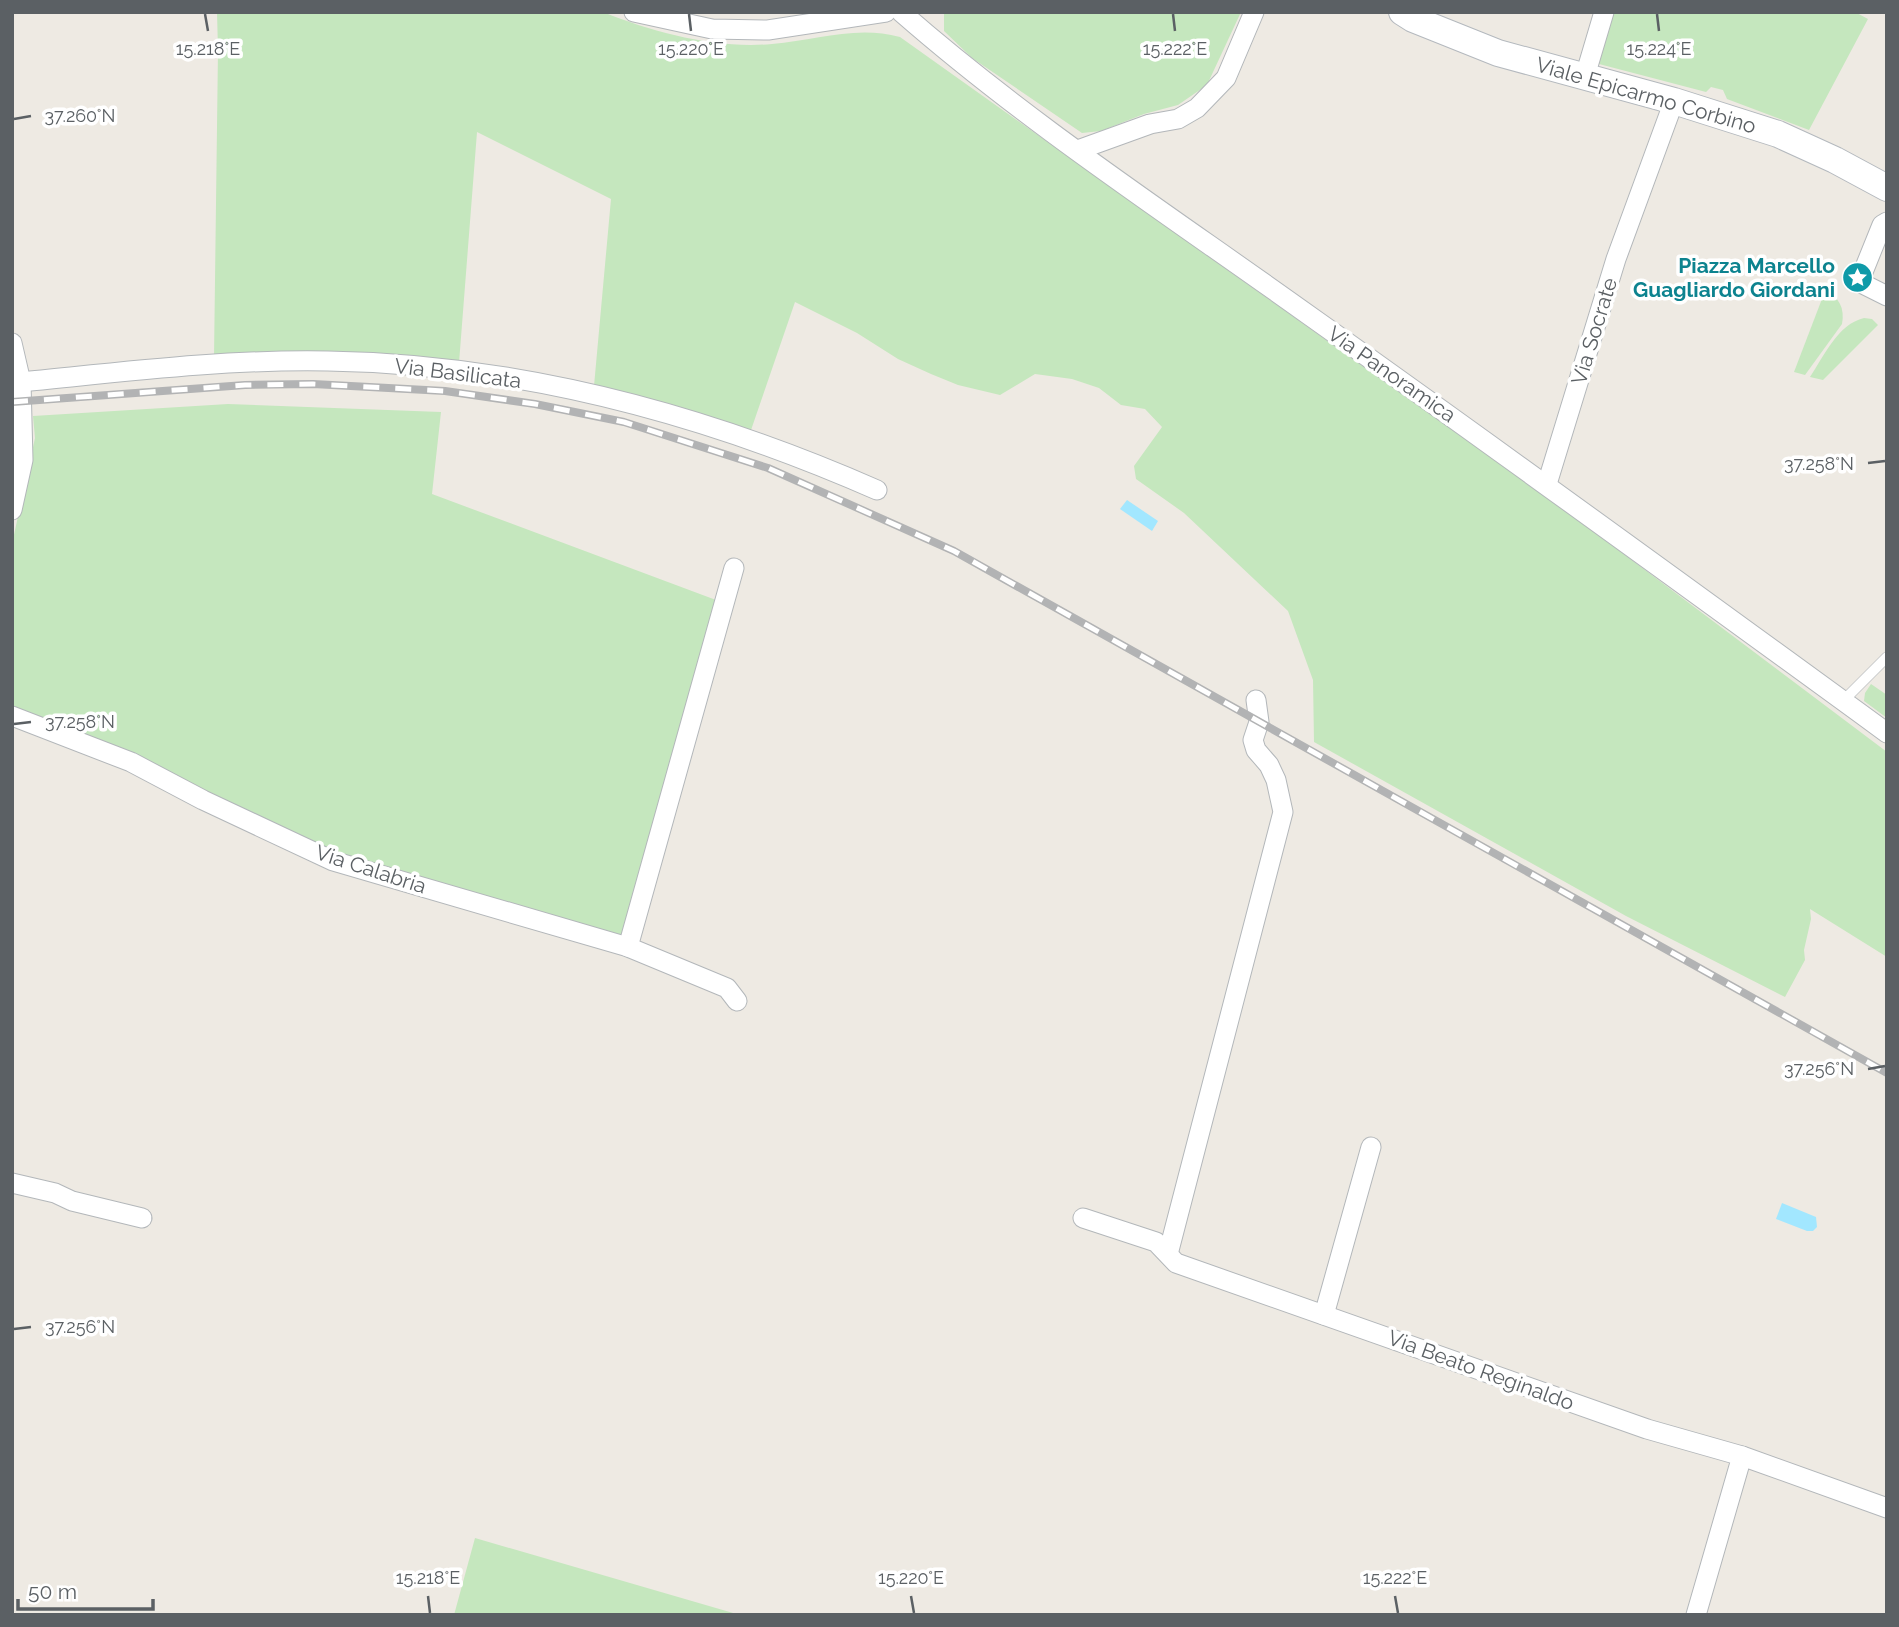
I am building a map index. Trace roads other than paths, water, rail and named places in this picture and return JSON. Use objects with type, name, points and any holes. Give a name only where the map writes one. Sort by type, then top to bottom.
[{"type":"main road","name":"Viale Epicarmo Corbino","points":[[1402,12],[1497,53],[1674,101],[1778,134],[1887,188]]},
{"type":"street","points":[[634,12],[712,29],[768,30],[886,12]]},
{"type":"street","name":"Via Panoramica","points":[[901,12],[948,53],[1078,150],[1547,484],[1887,733]]},
{"type":"street","points":[[1078,150],[1150,124],[1178,119],[1197,108],[1226,79],[1254,12]]},
{"type":"street","points":[[1585,76],[1604,12]]},
{"type":"street","name":"Via Socrate","points":[[1547,484],[1616,259],[1674,101]]},
{"type":"street","points":[[1887,222],[1882,225],[1859,282],[1887,296]]},
{"type":"street","points":[[12,343],[21,382],[23,460],[12,510]]},
{"type":"street","name":"Via Basilicata","points":[[21,382],[217,364],[328,361],[436,367],[572,389],[673,413],[809,460],[877,490]]},
{"type":"street","points":[[628,947],[734,568]]},
{"type":"street","points":[[1168,1254],[1283,812],[1276,780],[1269,765],[1256,750],[1253,740],[1259,722],[1256,700]]},
{"type":"street","name":"Via Calabria","points":[[12,716],[131,762],[203,800],[333,861],[628,947],[727,988],[737,1001]]},
{"type":"street","points":[[1324,1315],[1371,1147]]},
{"type":"street","points":[[12,1183],[142,1218]]},
{"type":"street","name":"Via Beato Reginaldo","points":[[1083,1218],[1156,1241],[1176,1263],[1647,1429],[1742,1456],[1887,1508]]},
{"type":"street","points":[[1696,1615],[1742,1456]]},
{"type":"lane","points":[[1843,701],[1887,657]]},
{"type":"water","points":[[1127,500],[1158,521],[1152,531],[1120,509]]},
{"type":"water","points":[[1782,1203],[1816,1217],[1817,1227],[1813,1231],[1807,1231],[1776,1219]]},
{"type":"railway","points":[[12,402],[245,385],[313,384],[445,391],[535,404],[624,422],[768,468],[954,551],[1887,1073]]},
{"type":"place","name":"Piazza Marcello Guagliardo Giordani","points":[[1858,277]]}]
